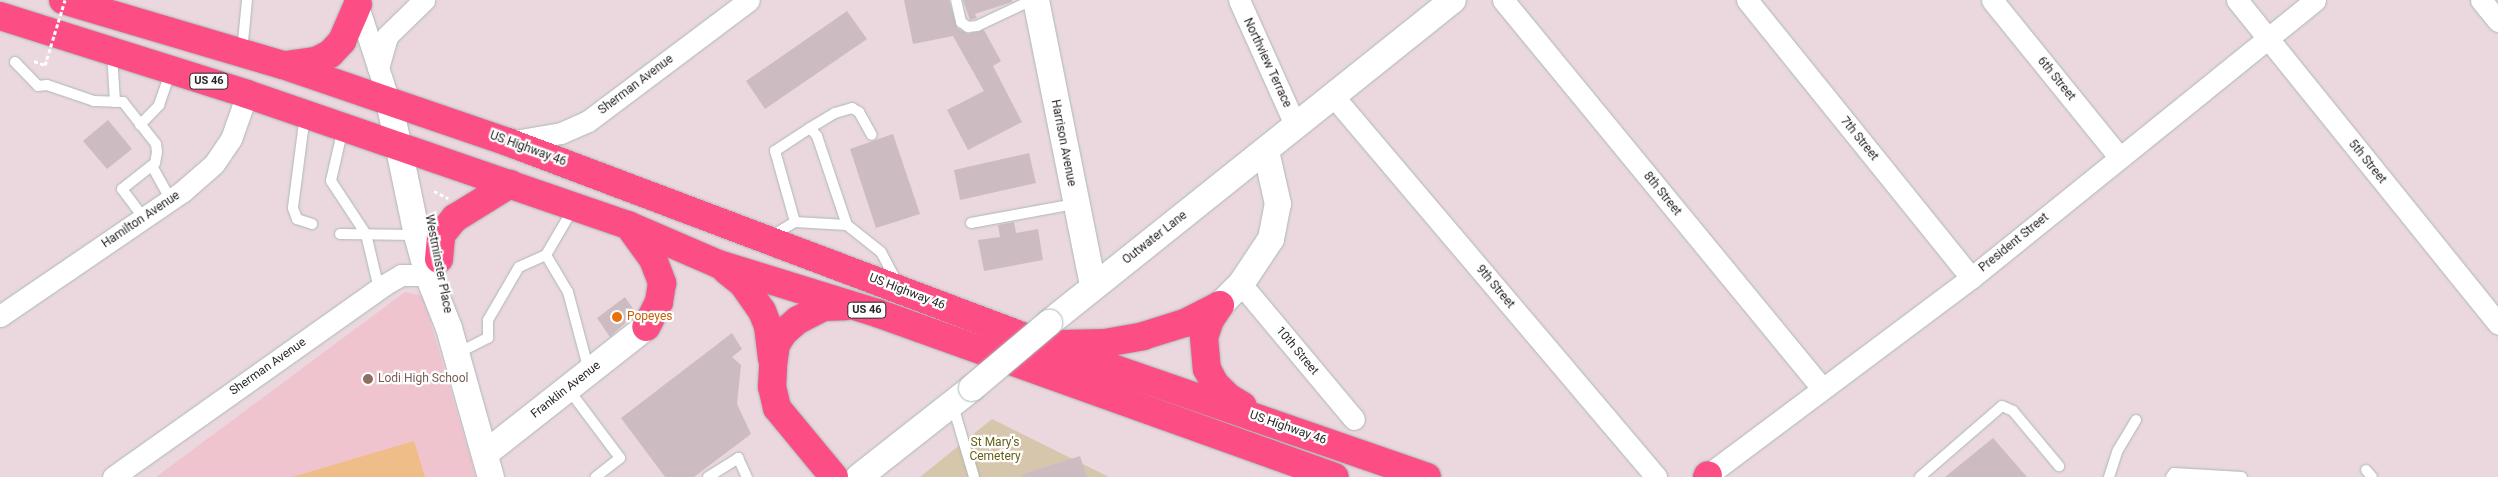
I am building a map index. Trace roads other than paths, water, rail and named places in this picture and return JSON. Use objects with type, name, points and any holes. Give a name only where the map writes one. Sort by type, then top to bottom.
[{"type":"highway","name":"US 46","points":[[64,0],[283,65],[389,101]]},
{"type":"highway","points":[[283,65],[316,61],[330,54],[342,42],[357,2]]},
{"type":"highway","name":"US 46","points":[[0,16],[112,49],[575,206],[628,225],[718,264],[877,313],[1335,477]]},
{"type":"highway","name":"US Highway 46","points":[[389,101],[508,142],[900,290],[1047,334],[1275,423],[1428,477]]},
{"type":"highway","points":[[434,267],[441,235],[455,218],[510,184]]},
{"type":"highway","points":[[628,225],[653,259],[662,283],[659,302],[646,326]]},
{"type":"highway","points":[[718,264],[743,284],[762,311],[770,339],[773,365]]},
{"type":"highway","points":[[834,477],[777,408],[772,387],[776,344],[784,332],[810,312],[837,305],[877,313]]},
{"type":"highway","points":[[1047,334],[1105,343],[1143,336],[1185,323],[1220,305]]},
{"type":"highway","points":[[1220,305],[1210,320],[1204,337],[1207,369],[1215,384],[1228,397],[1275,423]]},
{"type":"street","points":[[378,68],[387,36],[424,0]]},
{"type":"street","name":"Sherman Avenue","points":[[508,142],[561,133],[588,121],[749,0]]},
{"type":"street","name":"Harrison Avenue","points":[[1036,0],[1075,204],[1093,285]]},
{"type":"street","name":"Northview Terrace","points":[[1238,0],[1296,127]]},
{"type":"street","name":"Outwater Lane","points":[[859,477],[962,395],[1047,334],[1093,285],[1266,151],[1452,0]]},
{"type":"street","name":"8th Street","points":[[1503,0],[1821,387]]},
{"type":"street","name":"7th Street","points":[[1747,0],[1971,278]]},
{"type":"street","name":"6th Street","points":[[1992,0],[2119,157]]},
{"type":"street","name":"5th Street","points":[[2237,0],[2498,324]]},
{"type":"street","name":"President Street","points":[[1707,476],[1821,387],[1971,278],[2315,0]]},
{"type":"street","points":[[2481,0],[2498,21]]},
{"type":"street","name":"Westminster Place","points":[[357,2],[389,101],[400,146],[417,235],[434,267]]},
{"type":"street","name":"Hamilton Avenue","points":[[0,316],[144,218],[214,164],[231,139],[247,94]]},
{"type":"street","name":"9th Street","points":[[1334,97],[1656,477]]},
{"type":"street","name":"Westminster Place","points":[[400,146],[425,200],[434,267],[449,328],[489,465]]},
{"type":"street","points":[[1220,305],[1241,284],[1272,239],[1278,204],[1266,151]]},
{"type":"street","name":"Sherman Avenue","points":[[113,477],[379,289],[401,275],[434,267]]},
{"type":"street","name":"10th Street","points":[[1241,284],[1354,419]]},
{"type":"street","name":"Franklin Avenue","points":[[489,465],[568,389],[646,326]]},
{"type":"lane","points":[[242,53],[247,0]]},
{"type":"lane","points":[[956,0],[961,22],[968,27],[977,26],[1032,0]]},
{"type":"lane","points":[[112,49],[115,102]]},
{"type":"lane","points":[[15,62],[38,86],[46,84],[94,102],[123,102],[156,144],[157,152],[152,166],[122,189],[144,218]]},
{"type":"lane","points":[[140,125],[159,105],[171,69]]},
{"type":"lane","points":[[795,222],[775,152],[835,113],[852,108],[858,112],[872,135]]},
{"type":"lane","points":[[305,114],[293,208],[298,219],[312,224]]},
{"type":"lane","points":[[343,127],[332,181],[366,234],[379,289]]},
{"type":"lane","points":[[810,128],[818,136],[847,226],[885,256],[900,290]]},
{"type":"lane","points":[[152,166],[170,199]]},
{"type":"lane","points":[[971,223],[1075,204]]},
{"type":"lane","points":[[457,353],[488,338],[488,320],[519,267],[546,255],[575,206]]},
{"type":"lane","points":[[767,239],[795,222],[847,226]]},
{"type":"lane","points":[[340,234],[417,235]]},
{"type":"lane","points":[[546,255],[568,292],[590,372]]},
{"type":"lane","points":[[568,389],[620,458],[596,477]]},
{"type":"lane","points":[[962,395],[974,477]]},
{"type":"lane","points":[[1920,477],[2002,406],[2013,411],[2059,466]]},
{"type":"lane","points":[[2109,477],[2118,450],[2136,420]]},
{"type":"lane","points":[[708,477],[738,458],[747,477]]},
{"type":"lane","points":[[2171,477],[2174,473],[2242,477]]},
{"type":"place","name":"Popeyes","points":[[617,317]]},
{"type":"place","name":"Lodi High School","points":[[368,379]]},
{"type":"park label","name":"St Mary's Cemetery","points":[[995,450]]}]
